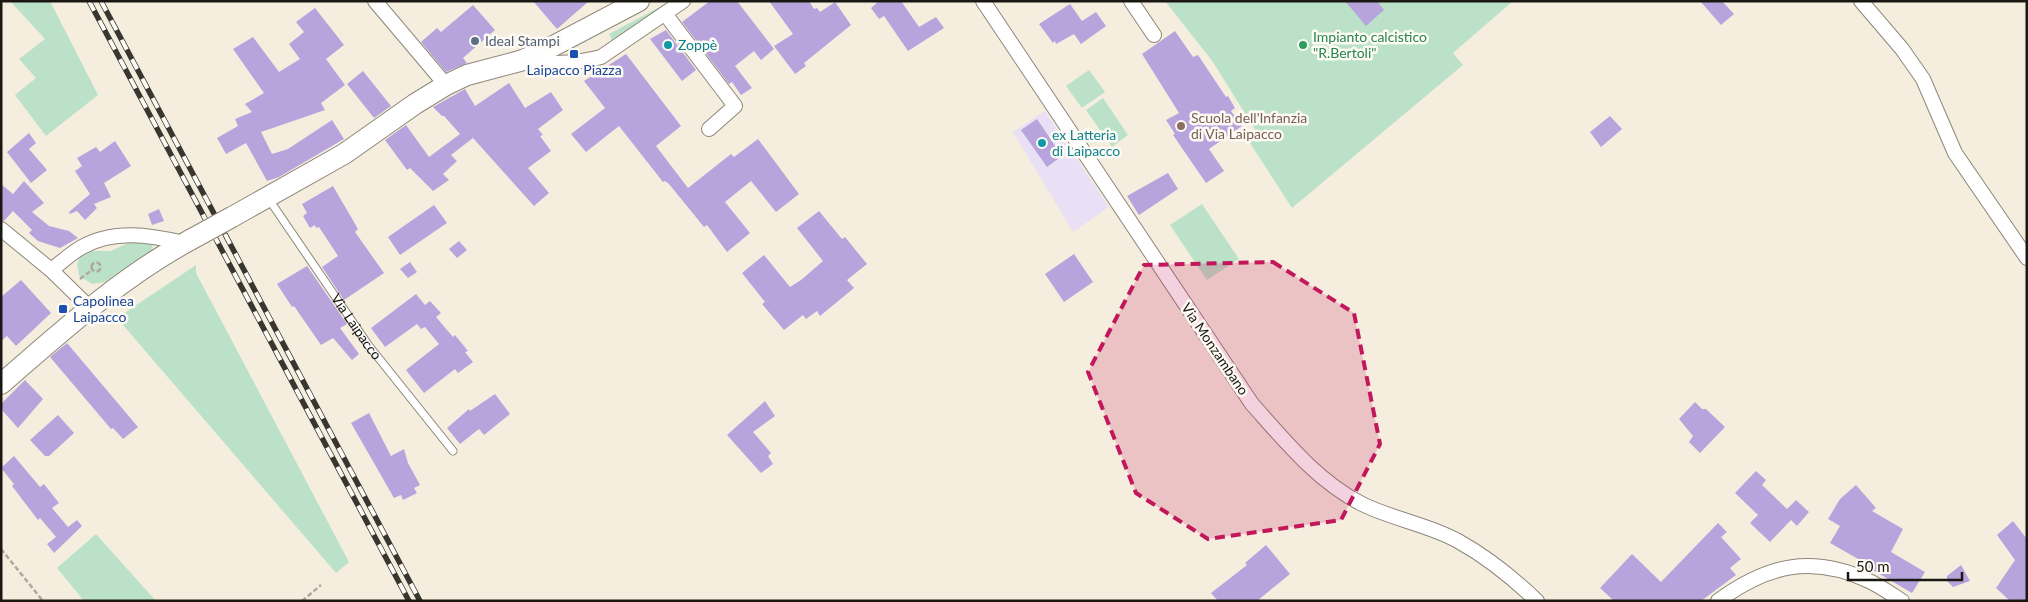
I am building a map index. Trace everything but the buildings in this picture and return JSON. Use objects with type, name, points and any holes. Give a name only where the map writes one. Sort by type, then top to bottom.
[{"type":"street","points":[[375,1],[446,85]]},
{"type":"street","points":[[1,384],[90,308],[135,274],[187,241],[344,154],[415,104],[446,85],[473,73],[520,61],[563,42],[639,1]]},
{"type":"street","points":[[520,61],[556,64],[587,61],[601,57],[666,15],[683,1]]},
{"type":"street","name":"Via Monzambano","points":[[983,1],[1252,404],[1297,456],[1336,487],[1362,504],[1458,540],[1512,577],[1537,601]]},
{"type":"street","points":[[1131,1],[1154,35]]},
{"type":"street","points":[[1862,1],[1902,49],[1923,79],[1955,153],[2027,258]]},
{"type":"street","points":[[666,15],[735,106],[709,129]]},
{"type":"street","points":[[1,229],[51,270],[90,308]]},
{"type":"street","points":[[51,270],[82,247],[119,236],[133,234],[187,241]]},
{"type":"street","points":[[1718,601],[1733,590],[1755,579],[1779,569],[1801,565],[1832,567],[1869,581],[1902,601]]},
{"type":"lane","name":"Via Laipacco","points":[[268,197],[369,346],[453,451]]},
{"type":"path","points":[[81,278],[93,270]]},
{"type":"path","points":[[1,550],[43,601]]},
{"type":"path","points":[[302,601],[321,585]]},
{"type":"highlighted area","points":[[1273,262],[1354,313],[1380,444],[1341,520],[1208,539],[1136,493],[1088,372],[1144,265]]},
{"type":"shaded area","points":[[1045,111],[1109,207],[1073,232],[1013,132]]},
{"type":"green space","points":[[10,1],[50,1],[98,95],[46,136],[15,95],[36,78],[19,59],[45,39]]},
{"type":"green space","points":[[1165,1],[1513,1],[1453,53],[1463,65],[1292,208],[1250,143],[1259,136],[1213,62]]},
{"type":"green space","points":[[665,4],[648,19],[613,42],[609,34]]},
{"type":"green space","points":[[1089,70],[1105,92],[1082,108],[1066,86]]},
{"type":"green space","points":[[1103,98],[1128,135],[1112,147],[1086,110]]},
{"type":"green space","points":[[1202,204],[1239,259],[1207,280],[1170,225]]},
{"type":"green space","points":[[130,242],[150,242],[153,247],[149,253],[105,282],[92,284],[79,276],[77,264],[81,255],[87,251],[111,251]]},
{"type":"green space","points":[[196,265],[196,273],[349,562],[336,573],[117,318]]},
{"type":"green space","points":[[96,534],[156,601],[84,601],[57,568]]},
{"type":"railway","points":[[89,1],[409,601]]},
{"type":"railway","points":[[101,1],[420,601]]},
{"type":"place","name":"Ideal Stampi","points":[[475,41]]},
{"type":"place","name":"Zoppè","points":[[668,45]]},
{"type":"place","name":"Impianto calcistico \"R.Bertoli\"","points":[[1303,45]]},
{"type":"place","name":"Laipacco Piazza","points":[[574,54]]},
{"type":"place","name":"Scuola dell'Infanzia di Via Laipacco","points":[[1181,126]]},
{"type":"place","name":"ex Latteria di Laipacco","points":[[1042,143]]},
{"type":"place","name":"Capolinea Laipacco","points":[[63,309]]}]
